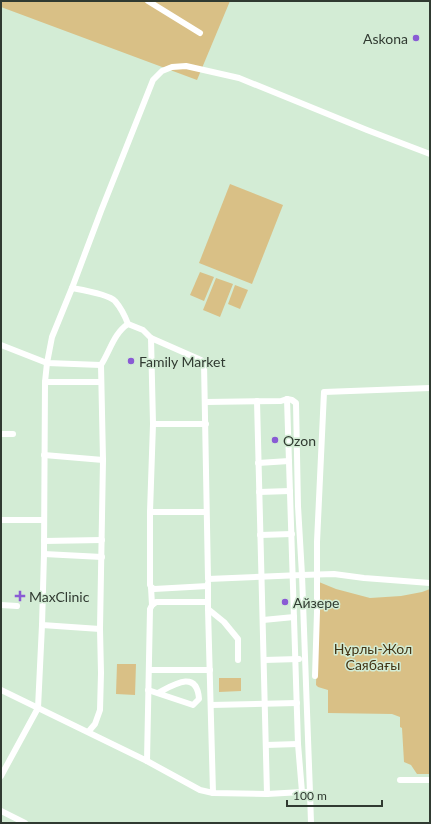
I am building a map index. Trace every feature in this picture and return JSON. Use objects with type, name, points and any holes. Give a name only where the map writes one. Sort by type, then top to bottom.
[{"type":"street","points":[[148,1],[200,33]]},
{"type":"street","points":[[1,776],[38,708],[44,554],[45,382],[52,337],[153,80],[162,71],[172,67],[186,66],[239,78],[430,154]]},
{"type":"street","points":[[72,288],[92,291],[114,300],[124,312],[128,324],[142,330],[151,338],[201,360],[204,363],[213,793]]},
{"type":"street","points":[[89,732],[95,724],[100,710],[103,460],[101,365],[109,352],[115,337],[122,328],[128,324]]},
{"type":"street","points":[[147,761],[150,609],[152,605],[150,512],[154,424],[151,338]]},
{"type":"street","points":[[1,345],[47,363],[101,365]]},
{"type":"street","points":[[45,382],[101,382]]},
{"type":"street","points":[[315,676],[317,542],[324,392],[430,388]]},
{"type":"street","points":[[206,402],[281,402],[287,399],[296,403],[298,506],[302,575],[310,823]]},
{"type":"street","points":[[287,399],[298,744],[302,792]]},
{"type":"street","points":[[257,402],[267,794]]},
{"type":"street","points":[[154,424],[206,424]]},
{"type":"street","points":[[1,434],[14,434]]},
{"type":"street","points":[[44,455],[103,460]]},
{"type":"street","points":[[258,463],[289,461]]},
{"type":"street","points":[[259,492],[290,491]]},
{"type":"street","points":[[150,512],[206,512]]},
{"type":"street","points":[[1,520],[44,520]]},
{"type":"street","points":[[260,535],[292,534]]},
{"type":"street","points":[[44,541],[102,540]]},
{"type":"street","points":[[44,554],[102,557]]},
{"type":"street","points":[[208,579],[334,574],[430,583]]},
{"type":"street","points":[[151,587],[154,589],[208,586]]},
{"type":"street","points":[[152,605],[156,602],[208,606],[238,639],[238,660]]},
{"type":"street","points":[[1,605],[17,606]]},
{"type":"street","points":[[263,620],[294,617]]},
{"type":"street","points":[[42,625],[100,628]]},
{"type":"street","points":[[264,660],[304,659]]},
{"type":"street","points":[[149,670],[210,670]]},
{"type":"street","points":[[148,690],[193,705],[199,699],[198,690],[192,682],[183,680],[158,693]]},
{"type":"street","points":[[1,690],[147,761],[200,790],[213,793],[310,793]]},
{"type":"street","points":[[211,704],[297,703]]},
{"type":"street","points":[[266,745],[298,744]]},
{"type":"street","points":[[400,780],[430,780]]},
{"type":"street","points":[[1,811],[25,823]]},
{"type":"green space","points":[[1,1],[230,1],[197,80],[1,7]]},
{"type":"green space","points":[[230,184],[283,205],[252,284],[199,263]]},
{"type":"green space","points":[[200,272],[214,277],[204,301],[190,295]]},
{"type":"green space","points":[[216,278],[233,284],[220,317],[203,310]]},
{"type":"green space","points":[[235,285],[248,290],[240,309],[228,304]]},
{"type":"green space","name":"Нұрлы-Жол Саябағы","points":[[319,582],[336,589],[370,598],[401,596],[430,589],[430,774],[417,774],[411,765],[404,762],[400,717],[392,714],[328,713],[328,690],[316,685]]},
{"type":"green space","points":[[117,664],[136,664],[135,695],[116,694]]},
{"type":"green space","points":[[219,678],[241,678],[241,691],[219,692]]},
{"type":"place","name":"Askona","points":[[416,38]]},
{"type":"place","name":"Family Market","points":[[131,361]]},
{"type":"place","name":"Ozon","points":[[275,440]]},
{"type":"place","name":"MaxClinic","points":[[20,596]]},
{"type":"place","name":"Айзере","points":[[285,602]]}]
